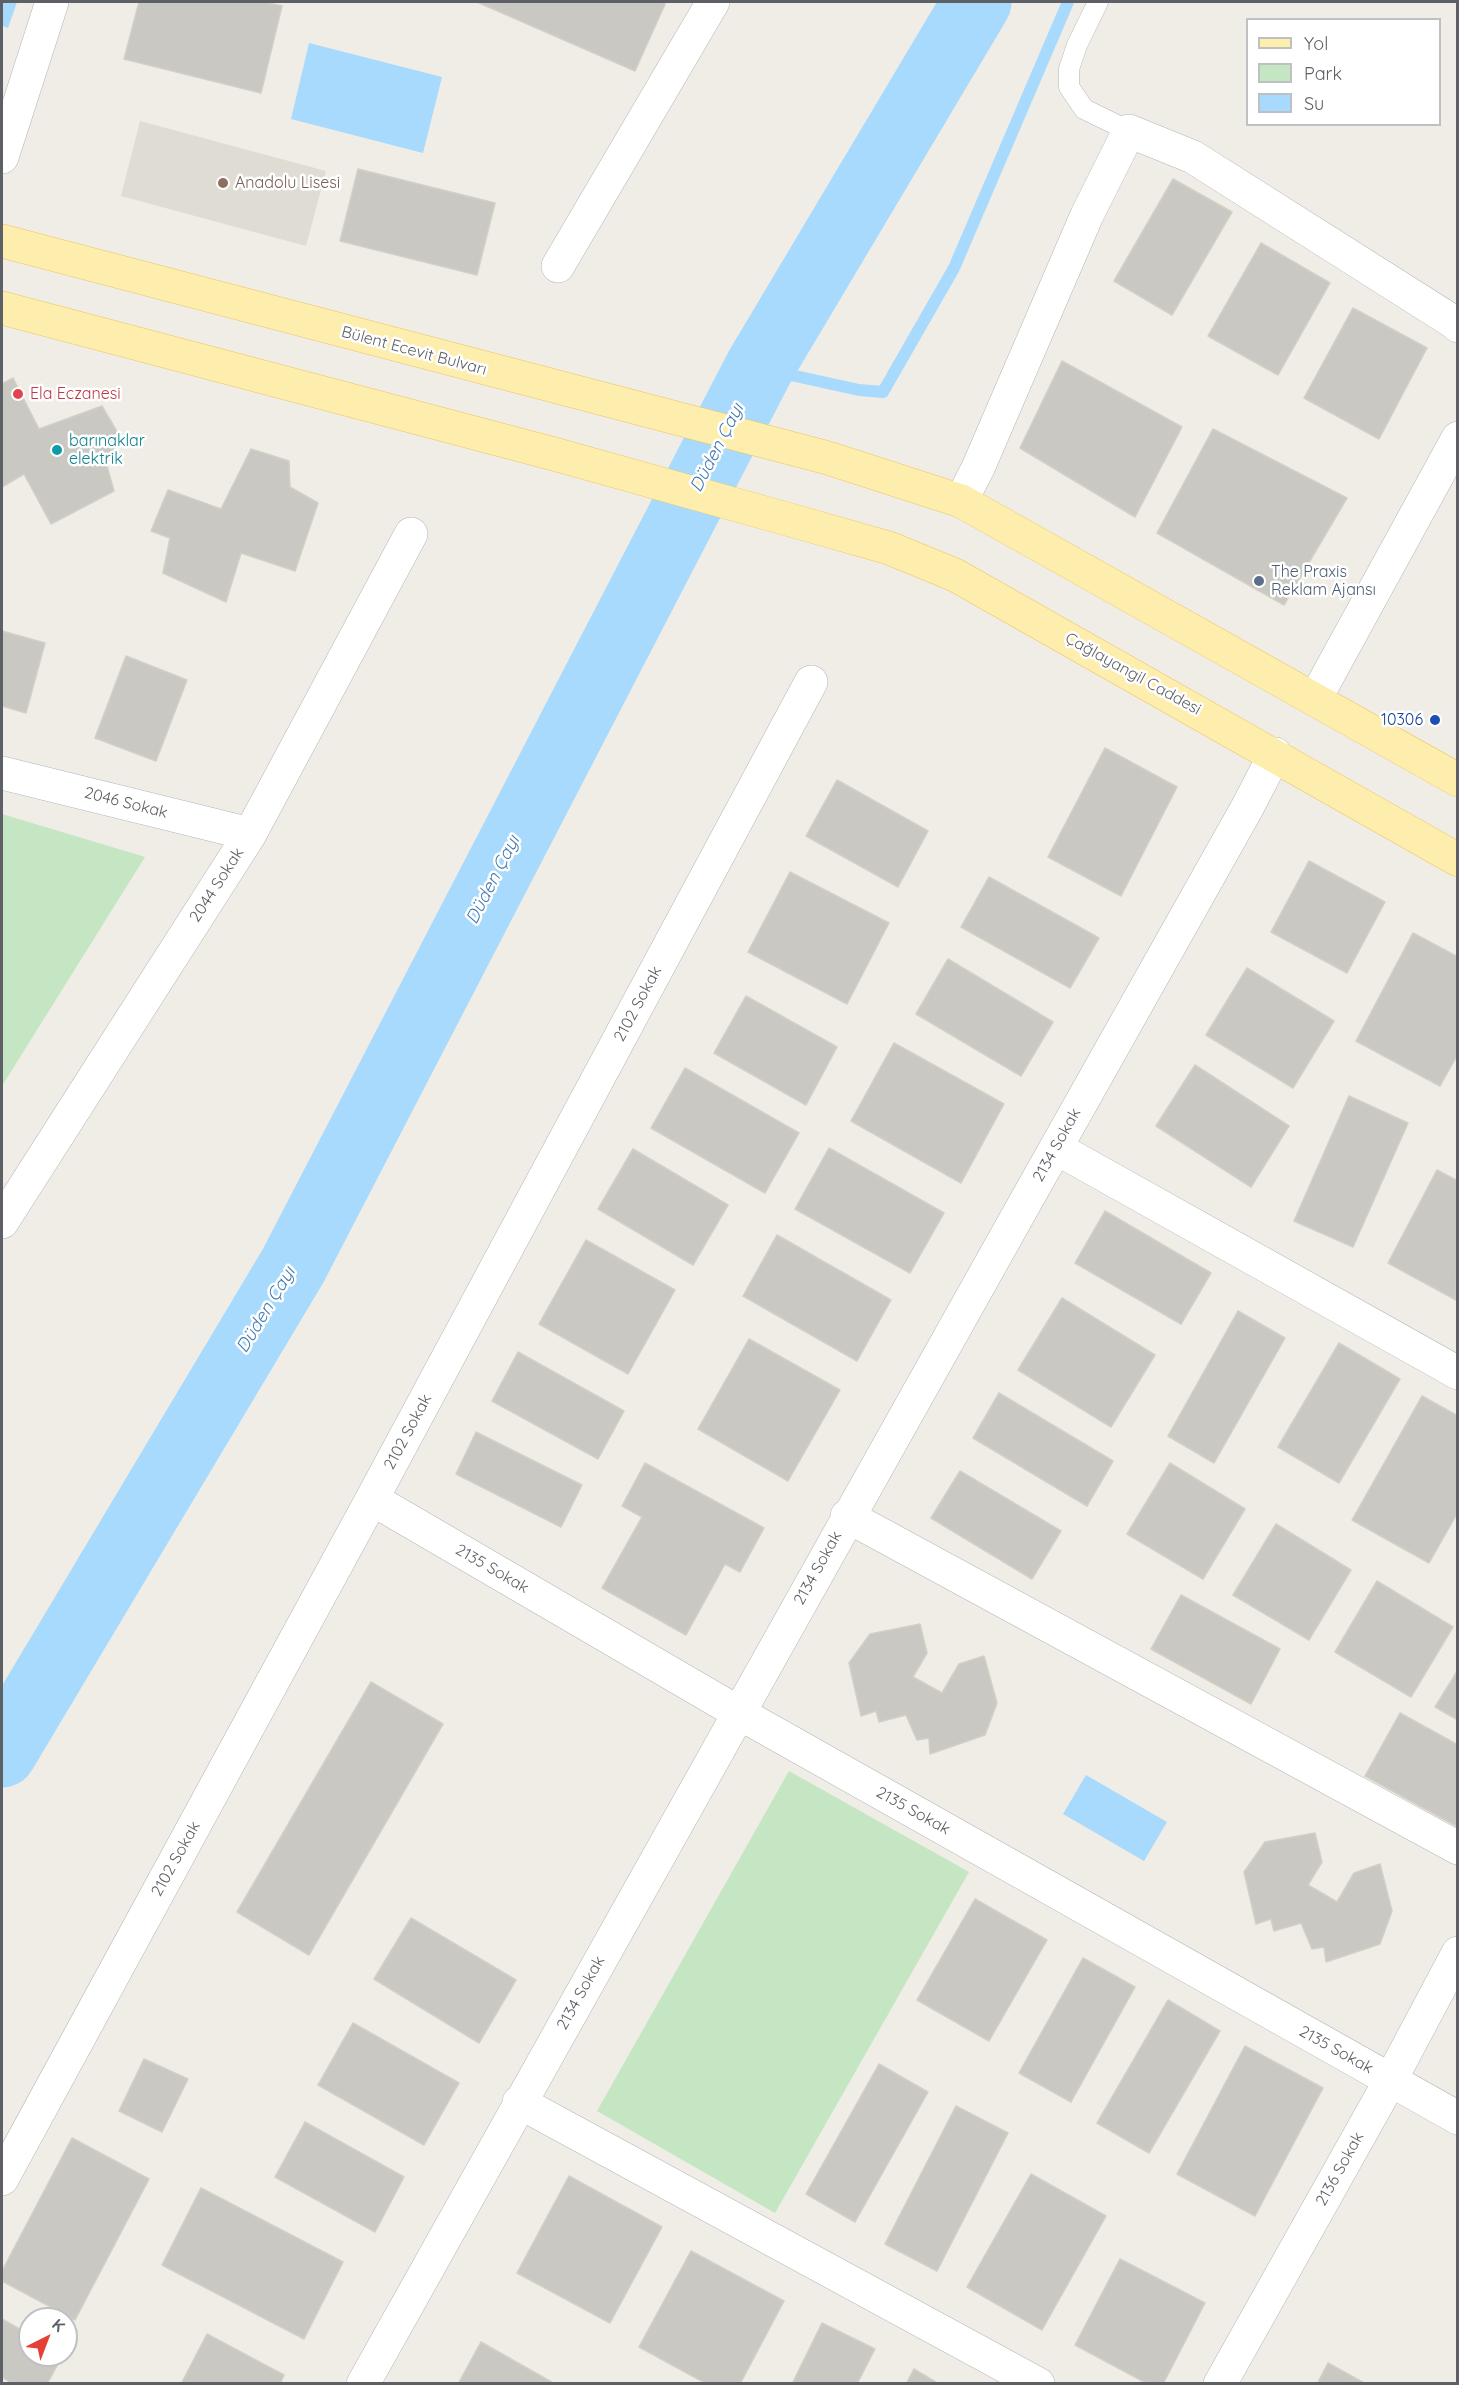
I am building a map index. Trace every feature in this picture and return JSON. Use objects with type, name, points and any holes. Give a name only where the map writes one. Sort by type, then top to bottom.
[{"type":"main road","name":"Bülent Ecevit Bulvarı","points":[[2,241],[568,392],[828,458],[961,501]]},
{"type":"main road","name":"Çağlayangil Caddesi","points":[[2,308],[554,454],[889,548],[955,575],[1275,754],[1458,860]]},
{"type":"main road","points":[[961,501],[1458,780]]},
{"type":"street","points":[[2,158],[52,2]]},
{"type":"street","points":[[558,266],[713,2]]},
{"type":"street","points":[[961,501],[978,468],[1087,215],[1129,131],[1192,157],[1458,326]]},
{"type":"street","points":[[1316,699],[1458,438]]},
{"type":"street","name":"2044 Sokak","points":[[2,1222],[250,834],[411,534]]},
{"type":"street","name":"2102 Sokak","points":[[2,2179],[372,1499],[811,682]]},
{"type":"street","name":"2134 Sokak","points":[[363,2384],[847,1516],[1247,808],[1275,754]]},
{"type":"street","name":"2046 Sokak","points":[[2,773],[250,834]]},
{"type":"street","points":[[1056,1148],[1458,1373]]},
{"type":"street","name":"2135 Sokak","points":[[372,1499],[739,1713],[1458,2118]]},
{"type":"street","points":[[847,1516],[1458,1848]]},
{"type":"street","name":"2136 Sokak","points":[[1220,2384],[1390,2080],[1458,1953]]},
{"type":"street","points":[[519,2103],[1038,2384]]},
{"type":"lane","points":[[1098,2],[1077,45],[1069,69],[1069,87],[1084,110],[1129,131]]},
{"type":"shaded area","name":"Anadolu Lisesi","points":[[140,121],[326,171],[306,246],[121,196]]},
{"type":"green space","points":[[2,814],[145,857],[2,1086]]},
{"type":"green space","points":[[789,1771],[969,1872],[775,2213],[597,2111]]},
{"type":"water","points":[[2,2],[17,2],[8,28],[2,26]]},
{"type":"water","points":[[309,43],[442,77],[423,153],[291,119]]},
{"type":"water","points":[[1086,1775],[1167,1822],[1144,1861],[1063,1814]]},
{"type":"building","points":[[139,2],[264,2],[282,6],[261,93],[124,59]]},
{"type":"building","points":[[477,2],[666,2],[635,71]]},
{"type":"building","points":[[358,169],[495,203],[477,275],[340,241]]},
{"type":"building","points":[[1173,179],[1232,212],[1172,315],[1114,281]]},
{"type":"building","points":[[1261,243],[1330,283],[1278,375],[1208,336]]},
{"type":"building","points":[[1353,308],[1427,348],[1379,439],[1304,398]]},
{"type":"building","points":[[1062,361],[1182,427],[1135,517],[1020,448]]},
{"type":"building","name":"barınaklar elektrik","points":[[13,378],[39,429],[102,406],[122,440],[105,459],[114,491],[51,524],[24,474],[2,487],[2,384]]},
{"type":"building","points":[[1213,429],[1347,498],[1284,605],[1157,533]]},
{"type":"building","points":[[251,449],[289,461],[290,487],[318,503],[295,571],[241,553],[226,602],[163,573],[170,538],[151,531],[168,490],[221,509]]},
{"type":"building","points":[[2,631],[45,643],[26,713],[2,706]]},
{"type":"building","points":[[126,656],[187,680],[156,761],[95,738]]},
{"type":"building","points":[[1105,748],[1177,787],[1121,896],[1048,857]]},
{"type":"building","points":[[837,780],[928,831],[898,887],[806,836]]},
{"type":"building","points":[[1309,861],[1385,902],[1347,973],[1271,932]]},
{"type":"building","points":[[790,872],[889,923],[847,1004],[748,952]]},
{"type":"building","points":[[989,877],[1099,938],[1070,988],[961,927]]},
{"type":"building","points":[[1413,933],[1458,957],[1458,1054],[1440,1086],[1356,1041]]},
{"type":"building","points":[[948,959],[1053,1022],[1021,1076],[916,1014]]},
{"type":"building","points":[[1247,968],[1334,1021],[1293,1088],[1206,1035]]},
{"type":"building","points":[[746,996],[837,1047],[806,1105],[714,1053]]},
{"type":"building","points":[[894,1043],[1004,1104],[961,1183],[851,1121]]},
{"type":"building","points":[[1195,1065],[1289,1126],[1251,1187],[1156,1126]]},
{"type":"building","points":[[685,1068],[799,1133],[765,1193],[651,1128]]},
{"type":"building","points":[[1349,1096],[1408,1123],[1353,1247],[1294,1221]]},
{"type":"building","points":[[829,1148],[944,1213],[910,1273],[795,1209]]},
{"type":"building","points":[[633,1149],[728,1205],[693,1265],[598,1209]]},
{"type":"building","points":[[1437,1170],[1458,1181],[1456,1300],[1388,1263]]},
{"type":"building","points":[[1105,1211],[1211,1273],[1181,1324],[1075,1263]]},
{"type":"building","points":[[777,1235],[891,1300],[857,1361],[743,1296]]},
{"type":"building","points":[[586,1240],[675,1290],[628,1374],[539,1324]]},
{"type":"building","points":[[1062,1298],[1155,1355],[1111,1427],[1018,1370]]},
{"type":"building","points":[[1238,1311],[1285,1338],[1214,1463],[1168,1436]]},
{"type":"building","points":[[749,1339],[840,1390],[788,1481],[698,1429]]},
{"type":"building","points":[[1339,1343],[1400,1379],[1339,1483],[1278,1447]]},
{"type":"building","points":[[518,1352],[624,1411],[598,1459],[492,1401]]},
{"type":"building","points":[[999,1393],[1113,1461],[1087,1506],[973,1438]]},
{"type":"building","points":[[1422,1396],[1458,1416],[1458,1512],[1429,1563],[1352,1520]]},
{"type":"building","points":[[476,1432],[582,1485],[561,1527],[456,1474]]},
{"type":"building","points":[[645,1463],[764,1528],[740,1572],[725,1564],[686,1635],[602,1588],[642,1517],[622,1506]]},
{"type":"building","points":[[1170,1463],[1245,1509],[1203,1579],[1127,1534]]},
{"type":"building","points":[[960,1471],[1061,1531],[1032,1579],[931,1518]]},
{"type":"building","points":[[1276,1524],[1351,1570],[1309,1640],[1233,1595]]},
{"type":"building","points":[[1377,1581],[1453,1627],[1411,1697],[1335,1652]]},
{"type":"building","points":[[1181,1595],[1280,1649],[1251,1704],[1151,1649]]},
{"type":"building","points":[[920,1624],[927,1653],[913,1677],[942,1693],[959,1664],[984,1656],[997,1703],[985,1735],[930,1754],[929,1738],[917,1740],[906,1715],[879,1722],[876,1711],[861,1716],[849,1663],[870,1634]]},
{"type":"building","points":[[1458,1670],[1458,1720],[1435,1707]]},
{"type":"building","points":[[371,1682],[443,1724],[309,1955],[237,1912]]},
{"type":"building","points":[[1400,1713],[1458,1745],[1458,1827],[1365,1776]]},
{"type":"building","points":[[1315,1833],[1322,1862],[1308,1885],[1337,1902],[1354,1873],[1380,1864],[1392,1911],[1380,1944],[1326,1962],[1324,1947],[1312,1949],[1301,1923],[1274,1931],[1271,1919],[1256,1924],[1244,1872],[1265,1842]]},
{"type":"building","points":[[975,1899],[1047,1940],[989,2041],[917,2000]]},
{"type":"building","points":[[411,1918],[516,1980],[479,2043],[374,1979]]},
{"type":"building","points":[[1083,1958],[1135,1987],[1071,2102],[1019,2073]]},
{"type":"building","points":[[1168,2000],[1220,2031],[1149,2153],[1097,2123]]},
{"type":"building","points":[[353,2023],[459,2083],[424,2145],[318,2085]]},
{"type":"building","points":[[1245,2046],[1323,2088],[1255,2216],[1177,2174]]},
{"type":"building","points":[[144,2059],[188,2079],[162,2132],[119,2111]]},
{"type":"building","points":[[879,2064],[928,2092],[855,2222],[806,2194]]},
{"type":"building","points":[[956,2106],[1008,2133],[937,2271],[885,2244]]},
{"type":"building","points":[[305,2122],[404,2177],[375,2232],[275,2177]]},
{"type":"building","points":[[72,2138],[149,2179],[78,2314],[78,2307],[51,2307],[2,2281],[2,2271]]},
{"type":"building","points":[[1031,2174],[1106,2216],[1042,2330],[967,2287]]},
{"type":"building","points":[[569,2176],[662,2227],[610,2323],[517,2273]]},
{"type":"building","points":[[201,2188],[343,2262],[304,2339],[162,2265]]},
{"type":"building","points":[[691,2251],[784,2301],[740,2384],[707,2384],[639,2347]]},
{"type":"building","points":[[1120,2259],[1205,2303],[1163,2384],[1148,2384],[1075,2345]]},
{"type":"building","points":[[2,2319],[18,2328],[18,2367],[56,2367],[47,2384],[12,2384],[2,2377]]},
{"type":"building","points":[[822,2323],[875,2349],[857,2384],[792,2384]]},
{"type":"building","points":[[207,2334],[284,2375],[280,2384],[181,2384]]},
{"type":"building","points":[[481,2342],[555,2384],[458,2384]]},
{"type":"building","points":[[1328,2363],[1366,2384],[1317,2384]]},
{"type":"building","points":[[914,2369],[939,2384],[906,2384]]},
{"type":"waterway","name":"Düden Çayı","points":[[2,1753],[293,1266],[759,368],[977,2]]},
{"type":"waterway","points":[[759,368],[859,390],[883,392],[954,268],[1068,2]]},
{"type":"place","name":"Anadolu Lisesi","points":[[223,183]]},
{"type":"place","name":"Ela Eczanesi","points":[[18,394]]},
{"type":"place","name":"barınaklar elektrik","points":[[57,450]]},
{"type":"place","name":"The Praxis Reklam Ajansı","points":[[1259,581]]},
{"type":"place","name":"10306","points":[[1435,720]]}]
